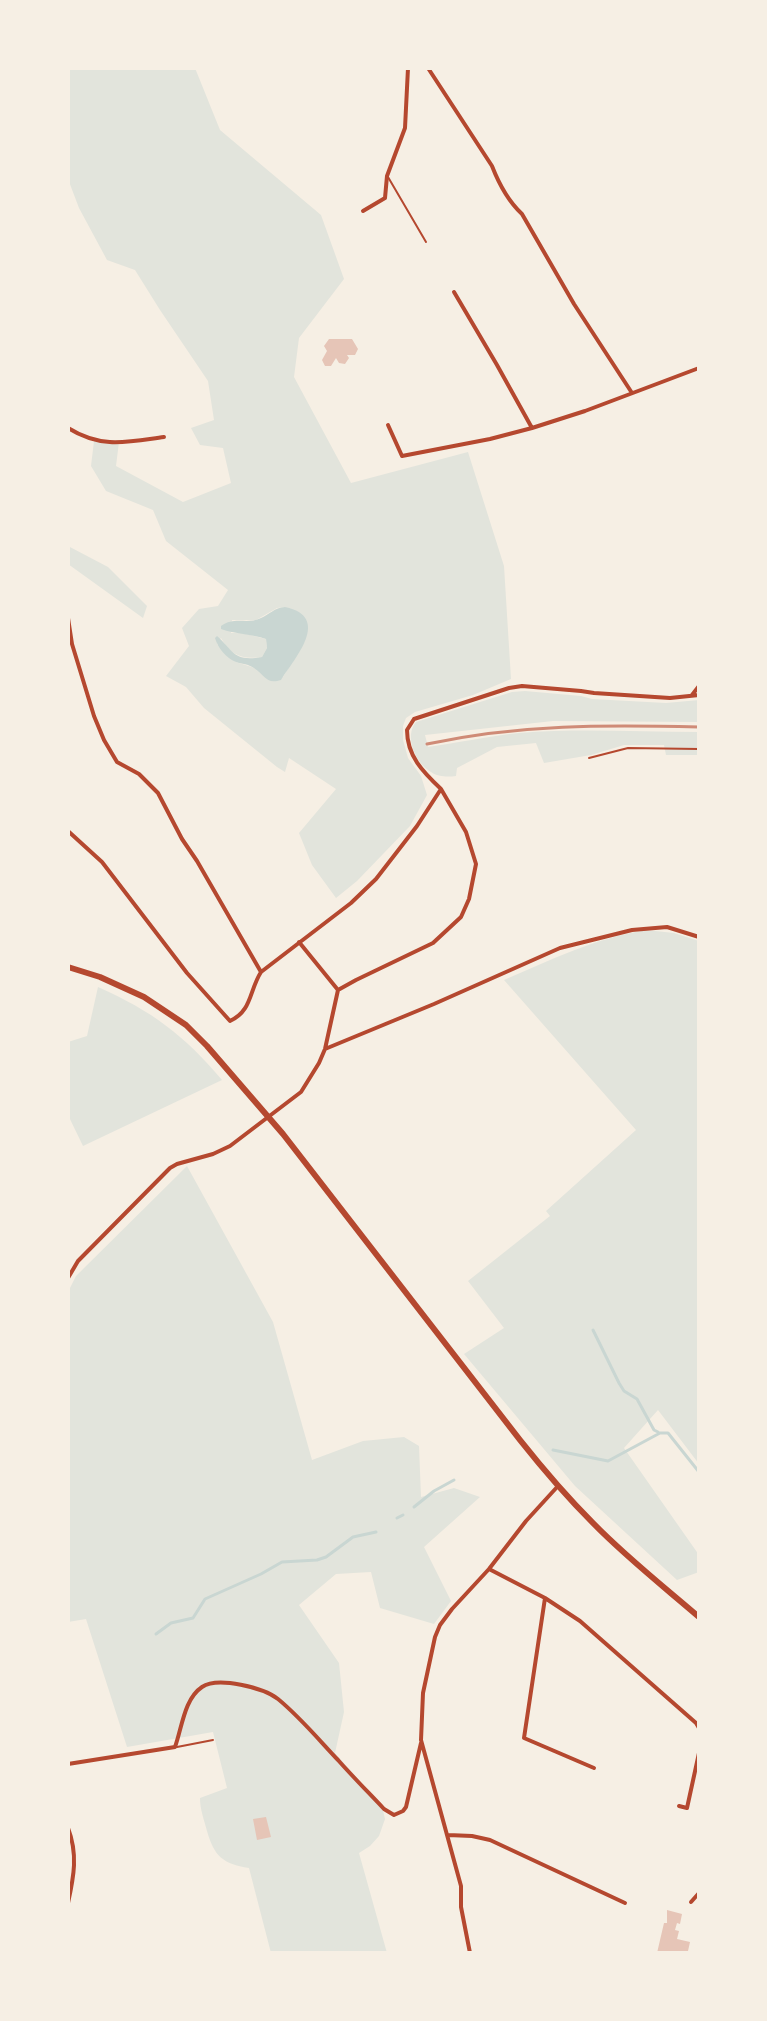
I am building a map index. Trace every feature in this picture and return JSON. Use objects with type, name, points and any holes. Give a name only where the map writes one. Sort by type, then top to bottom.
[{"type":"main road","points":[[68,967],[100,977],[144,997],[186,1025],[229,1068],[558,1486],[628,1556],[699,1617]]},
{"type":"street","points":[[363,211],[385,198],[387,176],[405,128],[408,68]]},
{"type":"street","points":[[428,68],[485,153],[513,205],[522,214],[574,304],[632,393]]},
{"type":"street","points":[[454,292],[532,428]]},
{"type":"street","points":[[388,425],[402,456],[532,428],[699,368]]},
{"type":"street","points":[[68,428],[102,442],[164,437]]},
{"type":"street","points":[[68,618],[72,644],[104,740],[117,762],[139,774],[158,793],[261,972]]},
{"type":"street","points":[[68,1278],[78,1261],[170,1168],[230,1146],[301,1092],[325,1049],[338,990],[433,943],[461,917],[469,899],[476,864],[466,832],[441,789],[418,765],[408,745],[408,725],[414,719],[522,686],[670,698],[699,695]]},
{"type":"street","points":[[692,695],[699,686]]},
{"type":"street","points":[[68,831],[102,862],[187,973],[230,1021],[240,1016],[247,1006],[261,972],[351,903],[376,879],[441,789]]},
{"type":"street","points":[[325,1049],[560,948],[632,930],[667,927],[699,937]]},
{"type":"street","points":[[299,942],[338,990]]},
{"type":"street","points":[[68,1764],[175,1747],[194,1694],[204,1685],[220,1682],[256,1689],[276,1697],[384,1809],[394,1815],[403,1811],[421,1740],[423,1693],[435,1637],[452,1609],[558,1486]]},
{"type":"street","points":[[489,1569],[545,1598],[580,1621],[699,1728]]},
{"type":"street","points":[[545,1598],[524,1738],[594,1768]]},
{"type":"street","points":[[421,1740],[461,1886],[461,1907],[470,1953]]},
{"type":"street","points":[[679,1806],[687,1808],[699,1753]]},
{"type":"street","points":[[68,1828],[75,1867],[68,1903]]},
{"type":"street","points":[[448,1835],[490,1840],[625,1903]]},
{"type":"street","points":[[691,1902],[699,1893]]},
{"type":"lane","points":[[387,176],[426,242]]},
{"type":"lane","points":[[589,758],[628,748],[699,749]]},
{"type":"lane","points":[[175,1747],[213,1740]]},
{"type":"shaded area","points":[[68,68],[195,68],[220,130],[321,215],[344,279],[299,338],[294,377],[351,483],[468,452],[504,566],[511,679],[473,695],[415,712],[406,718],[403,740],[408,758],[421,776],[427,795],[410,826],[357,881],[336,898],[312,865],[299,833],[336,789],[289,758],[285,772],[277,767],[204,708],[186,687],[166,676],[189,646],[182,628],[199,609],[218,606],[228,590],[166,541],[153,510],[106,491],[91,466],[94,441],[119,442],[116,466],[183,502],[231,483],[223,448],[200,445],[191,428],[214,420],[208,381],[135,270],[107,260],[79,208],[68,179]],"holes":[[[285,607],[305,640],[283,677],[236,662],[217,644],[221,638],[238,655],[262,657],[267,648],[266,639],[231,633],[232,620],[256,620]]]},
{"type":"shaded area","points":[[68,546],[108,567],[147,606],[143,618],[68,564]]},
{"type":"shaded area","points":[[285,607],[299,612],[306,620],[308,629],[301,650],[281,680],[269,680],[252,667],[232,660],[218,645],[217,636],[240,657],[262,657],[267,648],[266,639],[226,631],[221,626],[256,620]]},
{"type":"shaded area","points":[[512,692],[666,703],[699,700],[699,722],[553,721],[425,735],[428,747],[507,734],[542,732],[699,732],[699,755],[666,755],[664,745],[624,745],[591,755],[544,763],[536,743],[497,747],[457,768],[456,776],[440,776],[431,772],[416,756],[411,734],[416,722]]},
{"type":"shaded area","points":[[646,930],[674,933],[699,941],[699,1464],[658,1410],[624,1448],[699,1555],[699,1572],[677,1580],[575,1486],[464,1354],[504,1328],[468,1281],[550,1216],[546,1211],[636,1130],[504,980],[591,944]]},
{"type":"shaded area","points":[[98,987],[135,1005],[166,1026],[222,1080],[83,1146],[68,1115],[68,1042],[87,1036]]},
{"type":"shaded area","points":[[187,1166],[273,1322],[312,1460],[363,1441],[404,1437],[419,1446],[421,1497],[454,1488],[480,1497],[424,1547],[451,1601],[434,1624],[380,1608],[371,1572],[336,1574],[299,1605],[339,1663],[344,1712],[335,1753],[382,1806],[385,1819],[379,1836],[359,1853],[387,1953],[271,1953],[249,1868],[232,1864],[217,1853],[202,1814],[200,1798],[227,1788],[213,1732],[127,1747],[86,1619],[68,1622],[68,1292],[76,1276]]},
{"type":"building","points":[[329,339],[352,339],[358,349],[355,355],[347,355],[349,358],[345,364],[339,363],[336,358],[331,366],[325,366],[322,360],[327,351],[324,346]]},
{"type":"building","points":[[266,1817],[271,1837],[257,1840],[253,1819]]},
{"type":"building","points":[[667,1910],[682,1914],[675,1930],[679,1931],[677,1939],[690,1942],[685,1953],[657,1953],[664,1923],[667,1923]]},
{"type":"waterway","points":[[593,1330],[624,1391],[637,1399],[658,1432]]},
{"type":"waterway","points":[[553,1450],[608,1461],[660,1433],[668,1433],[699,1472]]},
{"type":"waterway","points":[[414,1507],[454,1480]]},
{"type":"waterway","points":[[397,1518],[403,1515]]},
{"type":"waterway","points":[[156,1634],[171,1623],[193,1618],[205,1599],[282,1562],[317,1560],[353,1537],[376,1532]]},
{"type":"railway","points":[[427,744],[529,729],[699,727]]}]
